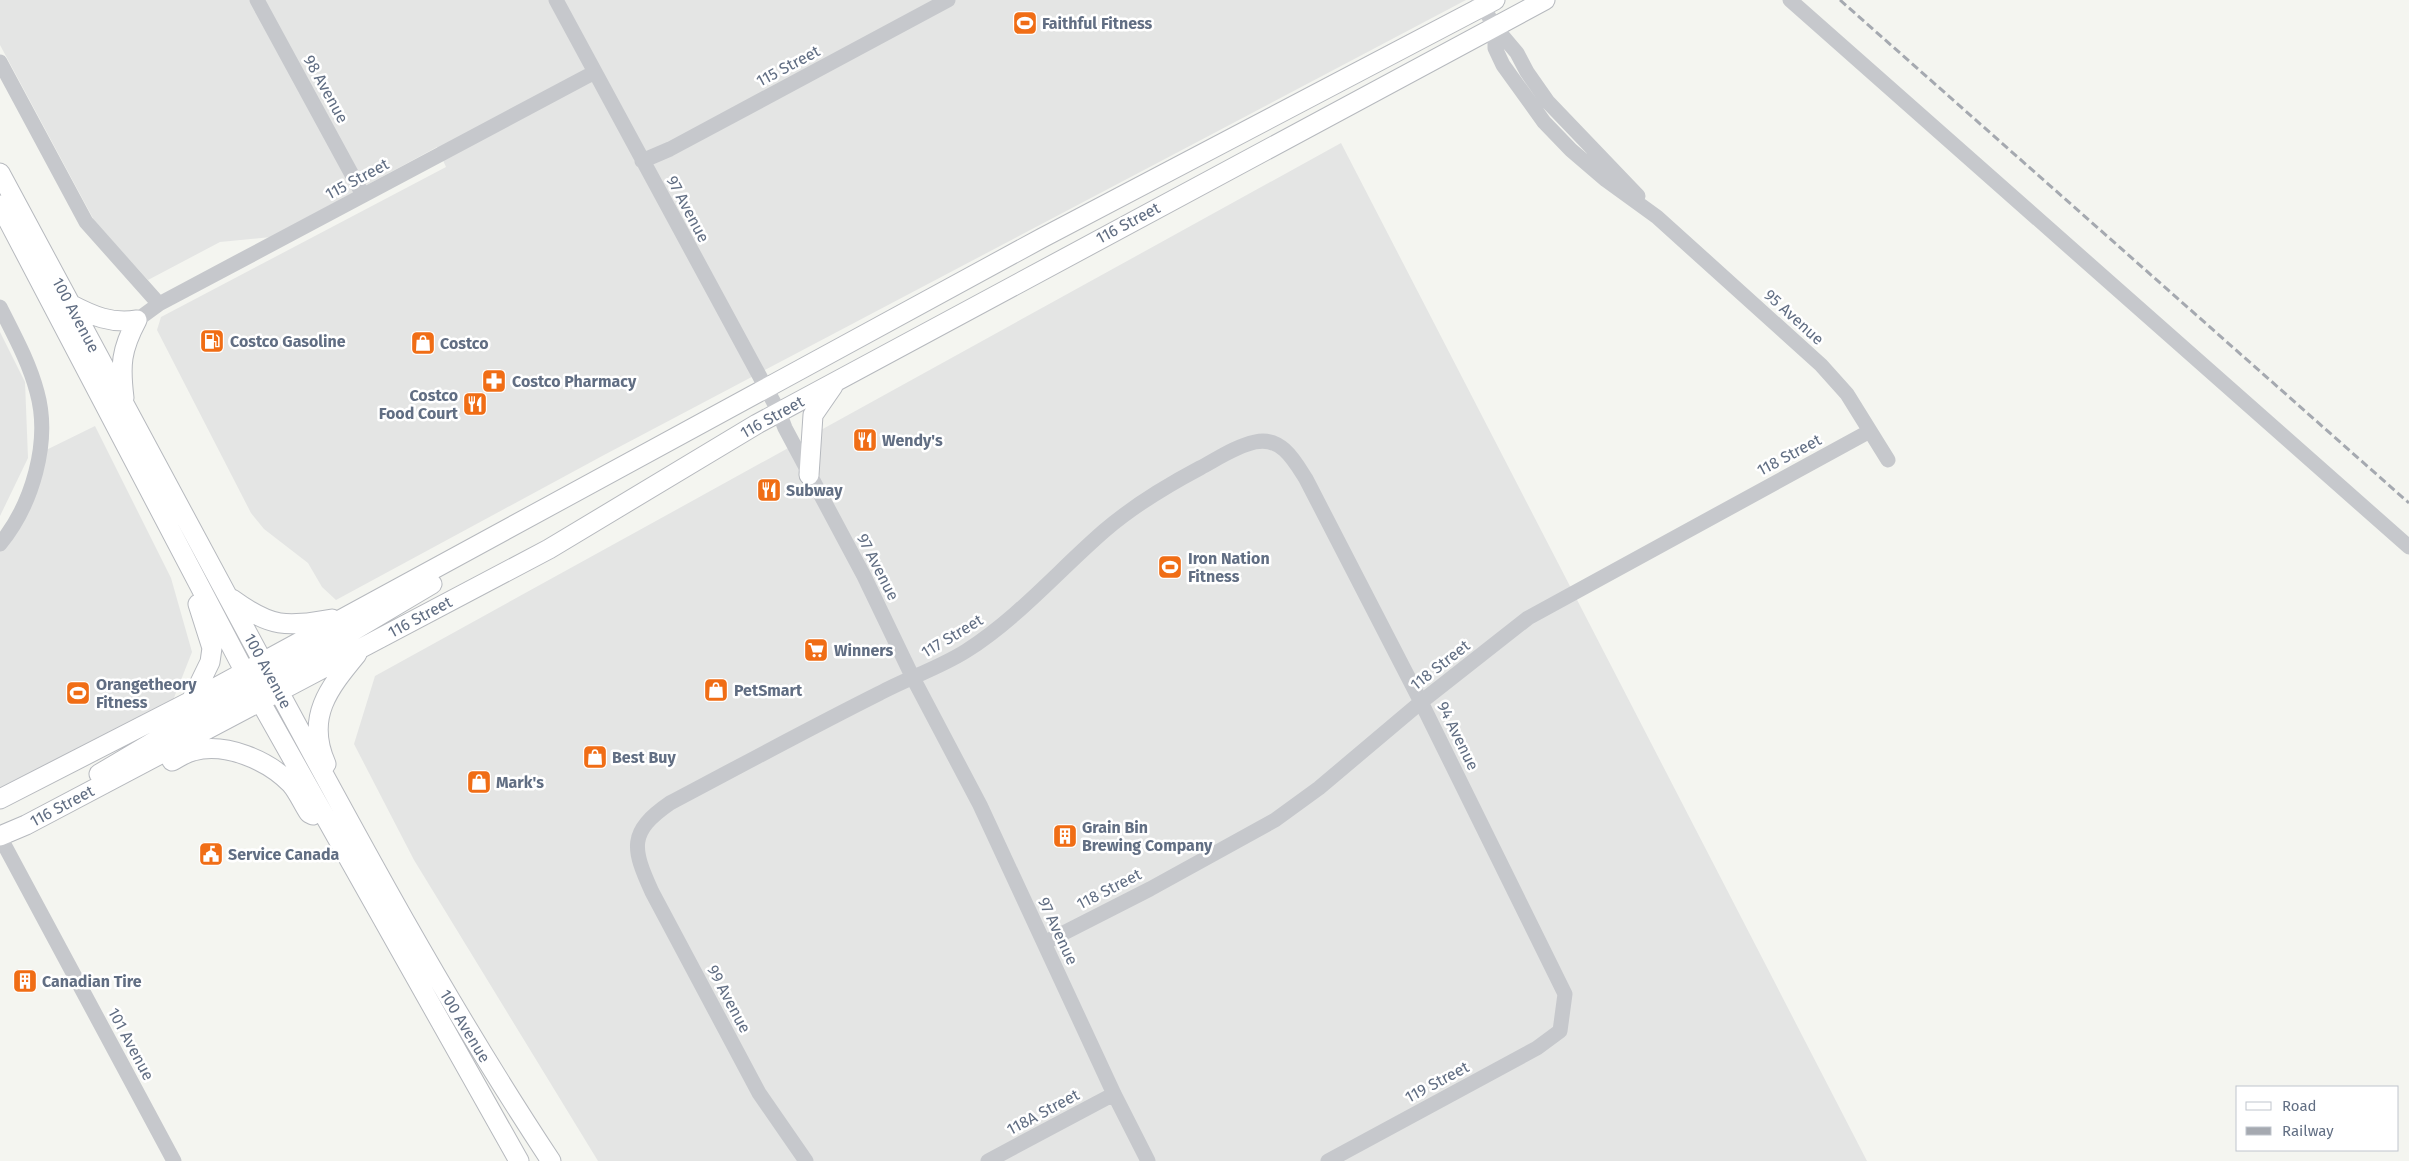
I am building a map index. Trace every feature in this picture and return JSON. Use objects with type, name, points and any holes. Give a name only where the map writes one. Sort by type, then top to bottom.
[{"type":"main road","name":"116 Street","points":[[0,799],[192,701],[252,686],[276,685],[361,649],[549,549],[779,412],[1545,0]]},
{"type":"main road","name":"116 Street","points":[[0,837],[142,764],[252,686],[263,661],[467,553],[689,432],[765,388],[1042,238],[1486,2]]},
{"type":"main road","name":"100 Avenue","points":[[0,173],[125,409],[337,800],[477,1047],[551,1161]]},
{"type":"main road","name":"100 Avenue","points":[[0,204],[252,686],[519,1161]]},
{"type":"main road","points":[[70,304],[103,320],[115,322],[137,320]]},
{"type":"main road","points":[[125,409],[121,371],[122,356],[125,342],[137,320]]},
{"type":"main road","points":[[809,475],[814,415],[819,404],[837,381]]},
{"type":"main road","points":[[180,551],[212,648],[210,662],[192,701]]},
{"type":"main road","points":[[276,685],[434,583],[467,553]]},
{"type":"main road","points":[[227,595],[254,615],[276,623],[300,624],[350,616]]},
{"type":"main road","points":[[337,800],[335,784],[321,752],[318,726],[322,706],[329,688],[361,649]]},
{"type":"main road","points":[[72,800],[91,778],[252,686]]},
{"type":"main road","points":[[142,764],[155,768],[193,751],[213,749],[244,755],[268,766],[291,784],[309,813],[329,823]]},
{"type":"street","name":"98 Avenue","points":[[258,0],[363,195]]},
{"type":"street","name":"97 Avenue","points":[[556,0],[779,412],[809,475],[864,576],[913,678],[980,805],[1114,1094],[1148,1161]]},
{"type":"street","name":"115 Street","points":[[642,161],[670,149],[948,0]]},
{"type":"street","points":[[1790,0],[2409,547]]},
{"type":"street","name":"95 Avenue","points":[[1486,2],[1495,27],[1517,53],[1527,72],[1548,102],[1614,169],[1657,217],[1821,365],[1847,394],[1888,460]]},
{"type":"street","points":[[0,62],[86,222],[158,304]]},
{"type":"street","name":"115 Street","points":[[137,320],[158,304],[595,72]]},
{"type":"street","points":[[0,307],[27,360],[38,394],[41,431],[36,468],[31,487],[15,523],[0,544]]},
{"type":"street","name":"118 Street","points":[[1044,943],[1150,889],[1275,820],[1319,788],[1421,702],[1528,618],[1870,432]]},
{"type":"street","name":"117 Street","points":[[636,844],[643,825],[650,816],[670,803],[882,691],[965,652],[1001,626],[1104,531],[1132,508],[1177,480],[1232,451],[1254,442],[1275,443]]},
{"type":"street","name":"94 Avenue","points":[[1275,443],[1292,456],[1306,479],[1421,702],[1565,994],[1560,1031]]},
{"type":"street","name":"101 Avenue","points":[[0,837],[174,1161]]},
{"type":"street","name":"99 Avenue","points":[[636,844],[640,866],[652,892],[754,1084],[806,1161]]},
{"type":"street","name":"119 Street","points":[[1328,1161],[1537,1048],[1560,1031]]},
{"type":"street","name":"118A Street","points":[[988,1161],[1114,1094]]},
{"type":"shaded area","points":[[0,0],[1466,0],[604,455],[336,600],[322,587],[308,563],[264,529],[251,513],[157,330],[161,317],[446,167],[437,147],[271,237],[220,242],[148,280],[95,222],[0,45]]},
{"type":"shaded area","points":[[1341,143],[1867,1161],[598,1161],[414,860],[354,744],[375,676]]},
{"type":"shaded area","points":[[0,332],[25,382],[28,458],[0,516]]},
{"type":"shaded area","points":[[95,426],[171,578],[192,652],[168,713],[0,799],[0,544],[38,454]]},
{"type":"railway","points":[[1840,0],[2409,503]]},
{"type":"place","name":"Faithful Fitness","points":[[1025,23]]},
{"type":"place","name":"Costco Gasoline","points":[[212,341]]},
{"type":"place","name":"Costco","points":[[423,343]]},
{"type":"place","name":"Costco Pharmacy","points":[[494,381]]},
{"type":"place","name":"Costco Food Court","points":[[475,404]]},
{"type":"place","name":"Wendy's","points":[[865,440]]},
{"type":"place","name":"Subway","points":[[769,490]]},
{"type":"place","name":"Iron Nation Fitness","points":[[1170,567]]},
{"type":"place","name":"Winners","points":[[816,650]]},
{"type":"place","name":"PetSmart","points":[[716,690]]},
{"type":"place","name":"Orangetheory Fitness","points":[[78,693]]},
{"type":"place","name":"Best Buy","points":[[595,757]]},
{"type":"place","name":"Mark's","points":[[479,782]]},
{"type":"place","name":"Grain Bin Brewing Company","points":[[1065,836]]},
{"type":"place","name":"Service Canada","points":[[211,854]]},
{"type":"place","name":"Canadian Tire","points":[[25,981]]}]
